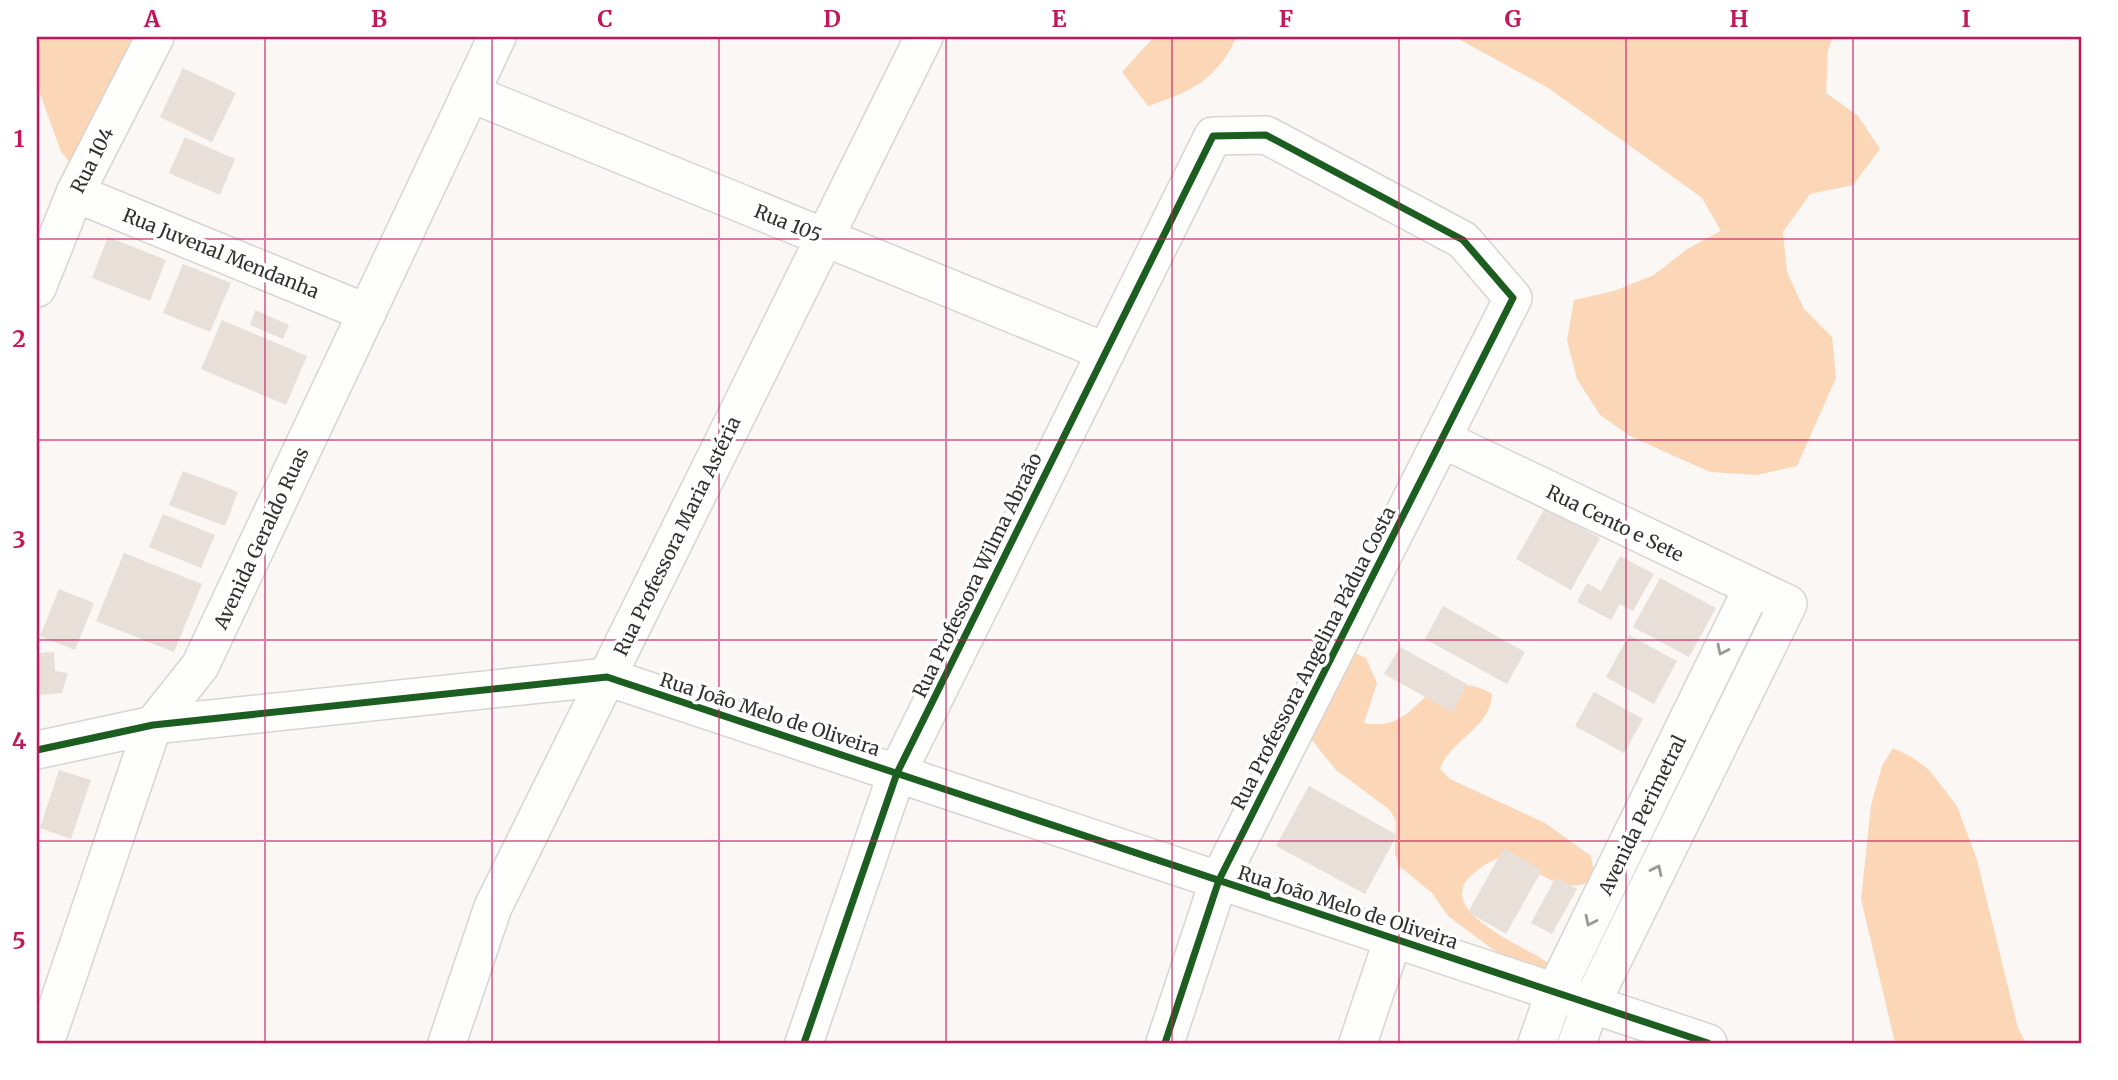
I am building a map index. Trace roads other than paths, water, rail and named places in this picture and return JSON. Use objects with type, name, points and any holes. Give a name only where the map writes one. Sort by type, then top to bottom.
[{"type":"street","name":"Rua 104","points":[[37,288],[75,192],[155,37]]},
{"type":"street","name":"Avenida Geraldo Ruas","points":[[45,1043],[153,726],[201,666],[497,37]]},
{"type":"street","name":"Rua Professora Maria Astéria","points":[[447,1043],[493,907],[924,37]]},
{"type":"street","name":"Rua 105","points":[[470,93],[1106,352]]},
{"type":"street","name":"Rua Professora Wilma Abraão","points":[[804,1043],[897,773],[1213,136],[1266,135],[1463,240],[1513,298]]},
{"type":"street","name":"Rua Juvenal Mendanha","points":[[75,192],[367,313]]},
{"type":"street","name":"Rua Professora Angelina Pádua Costa","points":[[1165,1043],[1219,880],[1513,298]]},
{"type":"street","name":"Rua Cento e Sete","points":[[1442,439],[1788,604]]},
{"type":"street","name":"Avenida Perimetral","points":[[1537,1043],[1555,992],[1752,589]]},
{"type":"street","name":"Avenida Perimetral","points":[[1577,1043],[1591,1004],[1788,604]]},
{"type":"street","name":"Rua João Melo de Oliveira","points":[[37,750],[153,726],[607,677],[1709,1043]]},
{"type":"street","points":[[1359,1043],[1394,939]]}]
